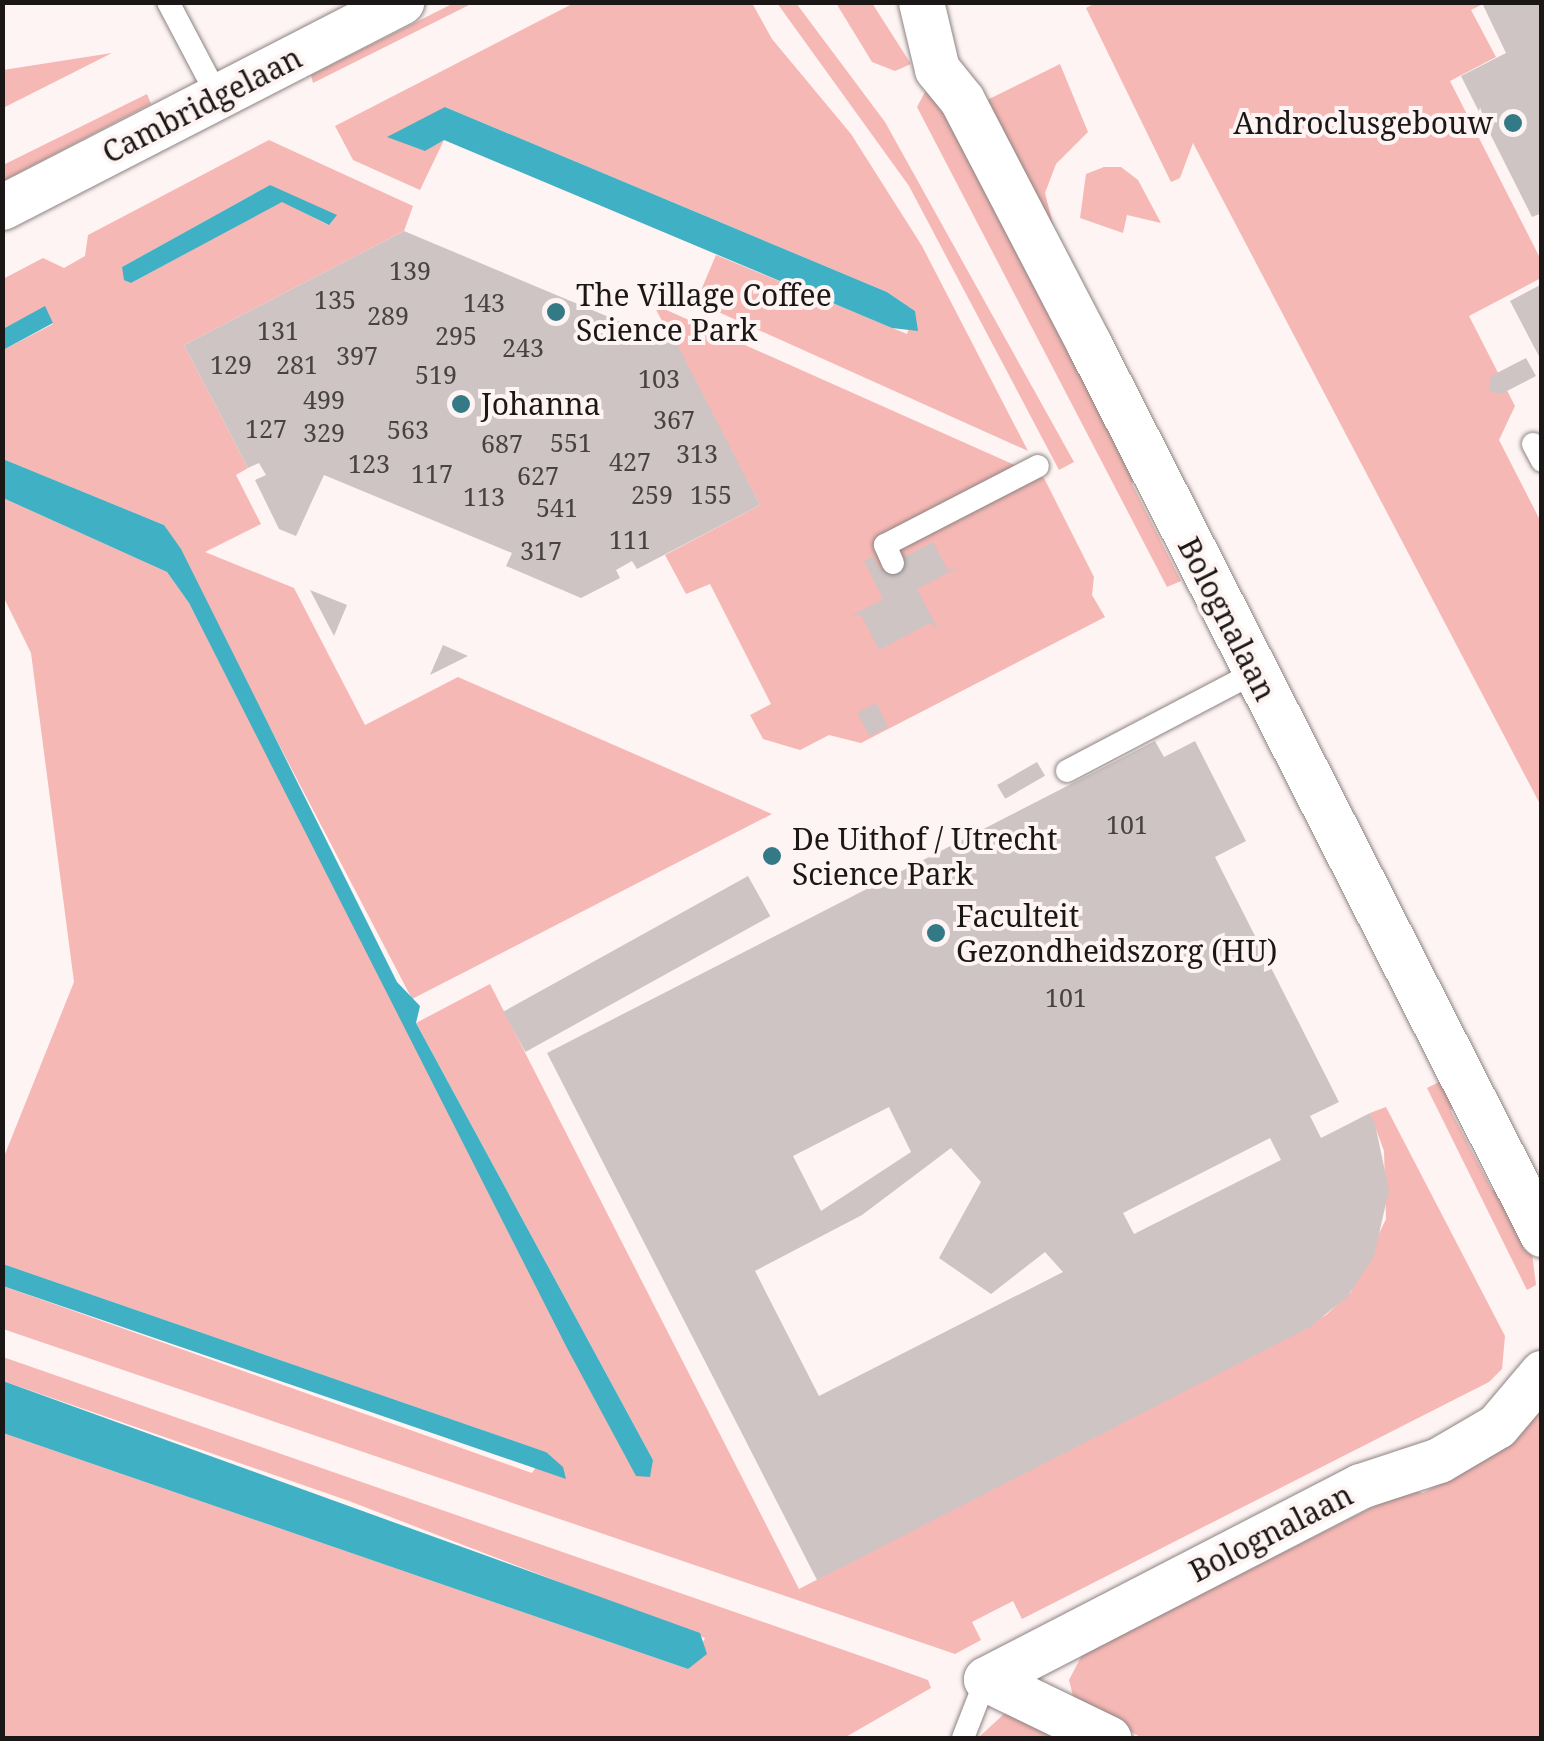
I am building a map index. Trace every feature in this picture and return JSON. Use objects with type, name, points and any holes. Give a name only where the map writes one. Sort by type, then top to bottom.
[{"type":"street","name":"Cambridgelaan","points":[[2,207],[401,2]]},
{"type":"street","name":"Bolognalaan","points":[[922,2],[937,70],[971,118],[1542,1234]]},
{"type":"street","name":"Bolognalaan","points":[[986,1680],[1360,1486],[1439,1460],[1497,1426],[1542,1373]]},
{"type":"street","points":[[986,1680],[1108,1738]]},
{"type":"lane","points":[[168,2],[218,97]]},
{"type":"lane","points":[[894,563],[884,545],[1038,466]]},
{"type":"lane","points":[[1066,771],[1254,673]]},
{"type":"lane","points":[[963,1738],[986,1680]]},
{"type":"shaded area","points":[[1097,2],[1485,3],[1471,10],[1496,57],[1450,81],[1541,260],[1541,278],[1469,316],[1515,406],[1499,440],[1541,522],[1541,806],[1193,143],[1180,178],[1171,182],[1086,8]]},
{"type":"shaded area","points":[[454,3],[473,3],[313,83],[311,75]]},
{"type":"shaded area","points":[[574,3],[752,3],[772,39],[851,134],[922,246],[1028,451],[696,302],[716,255],[907,334],[915,311],[887,292],[445,107],[444,140],[420,190],[353,160],[335,126]]},
{"type":"shaded area","points":[[777,3],[796,3],[885,122],[1074,462],[1059,470],[909,186]]},
{"type":"shaded area","points":[[836,3],[872,3],[911,64],[895,71],[872,62]]},
{"type":"shaded area","points":[[112,53],[3,108],[3,70]]},
{"type":"shaded area","points":[[1060,64],[1088,132],[1056,164],[1045,193],[1054,228],[1045,229],[981,103]]},
{"type":"shaded area","points":[[925,92],[938,95],[1139,466],[1132,484],[1181,581],[1167,587],[917,107]]},
{"type":"shaded area","points":[[147,94],[151,104],[3,181],[3,165]]},
{"type":"shaded area","points":[[269,140],[413,206],[404,231],[184,345],[248,468],[236,475],[261,524],[205,552],[294,588],[365,725],[458,677],[772,814],[412,999],[164,525],[3,459],[3,350],[53,324],[45,307],[3,329],[3,279],[43,258],[64,268],[85,256],[88,235]],"holes":[[[270,185],[328,225],[282,201],[131,283],[122,267]]]},
{"type":"shaded area","points":[[1104,167],[1121,167],[1138,180],[1161,223],[1127,215],[1123,233],[1080,218],[1086,174]]},
{"type":"shaded area","points":[[653,304],[1044,478],[1094,577],[1092,595],[1105,617],[861,743],[829,735],[800,750],[763,739],[750,715],[771,704],[710,584],[686,594],[665,555],[760,505]]},
{"type":"shaded area","points":[[3,498],[167,572],[189,603],[636,1475],[653,1460],[416,1023],[490,984],[799,1589],[1326,1315],[1351,1292],[1386,1219],[1384,1151],[1370,1113],[1386,1107],[1505,1336],[1502,1369],[1489,1382],[1022,1619],[1013,1601],[972,1622],[981,1640],[955,1654],[3,1329],[3,1286],[532,1473],[546,1452],[3,1264],[3,1159],[74,982],[31,653],[3,596]]},
{"type":"shaded area","points":[[1447,1078],[1456,1095],[1451,1111],[1492,1190],[1510,1197],[1532,1253],[1536,1285],[1527,1290],[1427,1088]]},
{"type":"shaded area","points":[[3,1357],[878,1662],[928,1680],[931,1688],[844,1738],[3,1738],[3,1433],[688,1669],[705,1638],[349,1501],[3,1381]]},
{"type":"shaded area","points":[[1541,1409],[1541,1738],[1142,1738],[1074,1700],[1069,1680],[1082,1655],[1406,1490],[1423,1493],[1498,1450]]},
{"type":"shaded area","points":[[1005,1713],[1079,1738],[978,1738]]},
{"type":"water","points":[[445,107],[887,292],[915,311],[918,331],[892,328],[444,140],[425,151],[387,137]]},
{"type":"water","points":[[270,185],[337,215],[329,225],[282,202],[131,283],[124,280],[122,267]]},
{"type":"water","points":[[45,306],[53,323],[3,350],[3,329]]},
{"type":"water","points":[[3,459],[164,525],[181,549],[397,982],[420,1006],[416,1023],[653,1460],[650,1477],[636,1476],[567,1348],[189,603],[167,572],[3,498]]},
{"type":"water","points":[[3,1264],[546,1452],[563,1467],[566,1479],[3,1286]]},
{"type":"water","points":[[3,1381],[700,1633],[707,1654],[688,1669],[3,1433]]},
{"type":"building","name":"Androclusgebouw","points":[[1542,2],[1542,213],[1532,217],[1461,76],[1506,53],[1483,5]]},
{"type":"building","name":"Johanna","points":[[404,231],[678,346],[760,505],[637,569],[632,561],[616,570],[620,578],[581,598],[506,566],[512,553],[324,475],[296,536],[279,529],[255,480],[266,475],[259,463],[248,468],[184,345]]},
{"type":"building","points":[[1542,284],[1542,362],[1510,301]]},
{"type":"building","points":[[1526,358],[1536,376],[1501,394],[1489,391],[1491,376]]},
{"type":"building","points":[[933,542],[947,569],[957,568],[917,589],[938,629],[930,623],[879,650],[861,615],[851,616],[883,599],[864,561],[873,556],[880,570]]},
{"type":"building","points":[[310,590],[347,605],[334,636]]},
{"type":"building","points":[[443,645],[468,656],[430,675]]},
{"type":"building","points":[[876,703],[888,727],[870,737],[857,713]]},
{"type":"building","points":[[1155,741],[1164,757],[1195,741],[1246,841],[1215,857],[1339,1102],[1310,1116],[1321,1138],[1370,1113],[1389,1190],[1374,1256],[1348,1296],[1310,1327],[817,1580],[547,1053]],"holes":[[[889,1107],[911,1152],[821,1211],[793,1156]],[[1270,1138],[1281,1160],[1134,1234],[1123,1213]],[[951,1148],[981,1182],[939,1258],[991,1294],[1045,1252],[1063,1272],[819,1396],[755,1271],[862,1215]]]},
{"type":"building","points":[[1037,762],[1045,776],[1005,799],[997,785]]},
{"type":"building","points":[[748,876],[770,916],[525,1052],[503,1012]]},
{"type":"place","name":"Androclusgebouw","points":[[1513,123]]},
{"type":"place","name":"The Village Coffee Science Park","points":[[556,312]]},
{"type":"place","name":"Johanna","points":[[461,404]]},
{"type":"place","name":"De Uithof / Utrecht Science Park","points":[[772,856]]},
{"type":"place","name":"Faculteit Gezondheidszorg (HU)","points":[[936,933]]}]
